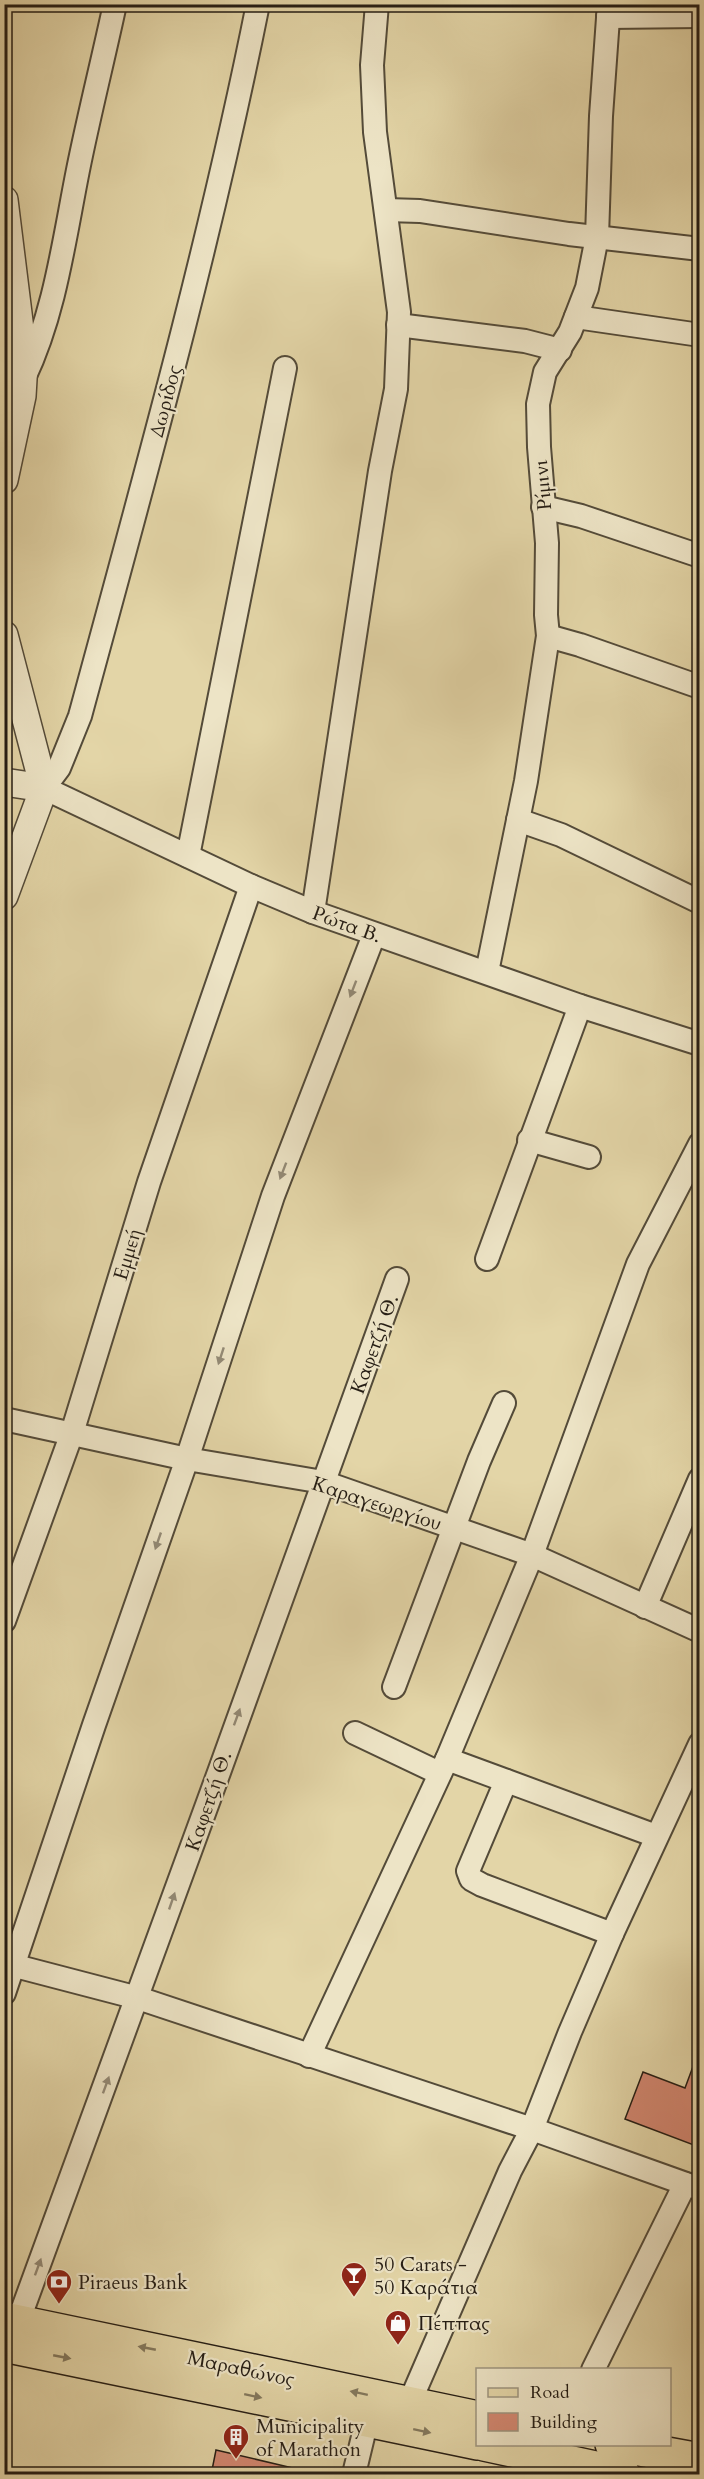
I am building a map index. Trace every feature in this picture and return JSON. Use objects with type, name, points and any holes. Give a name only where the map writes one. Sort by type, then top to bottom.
[{"type":"main road","name":"Μαραθώνος","points":[[9,2329],[222,2363],[476,2418]]},
{"type":"main road","name":"Μαραθώνος","points":[[9,2329],[367,2420],[476,2443]]},
{"type":"main road","points":[[489,2446],[623,2475]]},
{"type":"main road","points":[[618,2446],[699,2460]]},
{"type":"street","points":[[22,381],[37,351],[53,297],[80,158],[115,4]]},
{"type":"street","name":"Δωρίδος","points":[[44,788],[58,768],[70,743],[86,693],[203,256],[237,111],[258,4]]},
{"type":"street","points":[[313,912],[380,471],[396,389],[399,312],[375,132],[372,65],[377,4]]},
{"type":"street","points":[[609,11],[699,16]]},
{"type":"street","name":"Ρίμινι","points":[[487,972],[526,781],[548,636],[547,543],[538,404],[545,372],[560,350],[587,288],[597,237],[609,11]]},
{"type":"street","points":[[4,200],[22,341],[22,396],[4,480]]},
{"type":"street","points":[[386,210],[420,211],[597,237],[699,249]]},
{"type":"street","points":[[576,316],[699,335]]},
{"type":"street","points":[[398,325],[525,341],[560,350]]},
{"type":"street","points":[[188,856],[285,368]]},
{"type":"street","points":[[543,507],[580,516],[699,556]]},
{"type":"street","points":[[4,635],[44,788],[4,896]]},
{"type":"street","points":[[548,636],[699,687]]},
{"type":"street","name":"Ρώτα Β.","points":[[4,782],[44,788],[251,886],[374,935],[487,972],[580,1006],[699,1044]]},
{"type":"street","points":[[518,820],[561,835],[699,902]]},
{"type":"street","name":"Εμμεή","points":[[4,1621],[72,1433],[149,1182],[251,886]]},
{"type":"street","points":[[4,1993],[9,1964],[187,1459],[273,1196],[374,935]]},
{"type":"street","points":[[487,1259],[580,1006]]},
{"type":"street","points":[[529,1140],[589,1157]]},
{"type":"street","points":[[309,2056],[443,1766],[532,1555],[638,1264],[699,1143]]},
{"type":"street","name":"Καφετζή Θ.","points":[[9,2329],[138,1998],[397,1279]]},
{"type":"street","points":[[394,1687],[479,1461],[504,1403]]},
{"type":"street","name":"Καραγεωργίου","points":[[4,1419],[187,1459],[323,1482],[532,1555],[699,1631]]},
{"type":"street","points":[[645,1607],[699,1479]]},
{"type":"street","points":[[356,1733],[443,1766],[506,1781],[656,1836]]},
{"type":"street","points":[[409,2404],[510,2171],[532,2129],[612,1934],[699,1744]]},
{"type":"street","points":[[506,1781],[468,1871],[471,1879],[612,1934]]},
{"type":"street","points":[[9,1964],[138,1998],[532,2129],[692,2187],[594,2368]]},
{"type":"street","points":[[354,2475],[367,2420]]},
{"type":"building","points":[[698,2053],[699,2147],[625,2119],[643,2072],[685,2088]]},
{"type":"building","name":"Municipality of Marathon","points":[[216,2450],[293,2468],[292,2475],[211,2475]]},
{"type":"place","name":"50 Carats - 50 Καράτια","points":[[354,2298]]},
{"type":"place","name":"Piraeus Bank","points":[[59,2305]]},
{"type":"place","name":"Πέππας","points":[[398,2346]]},
{"type":"place","name":"Municipality of Marathon","points":[[236,2460]]}]
